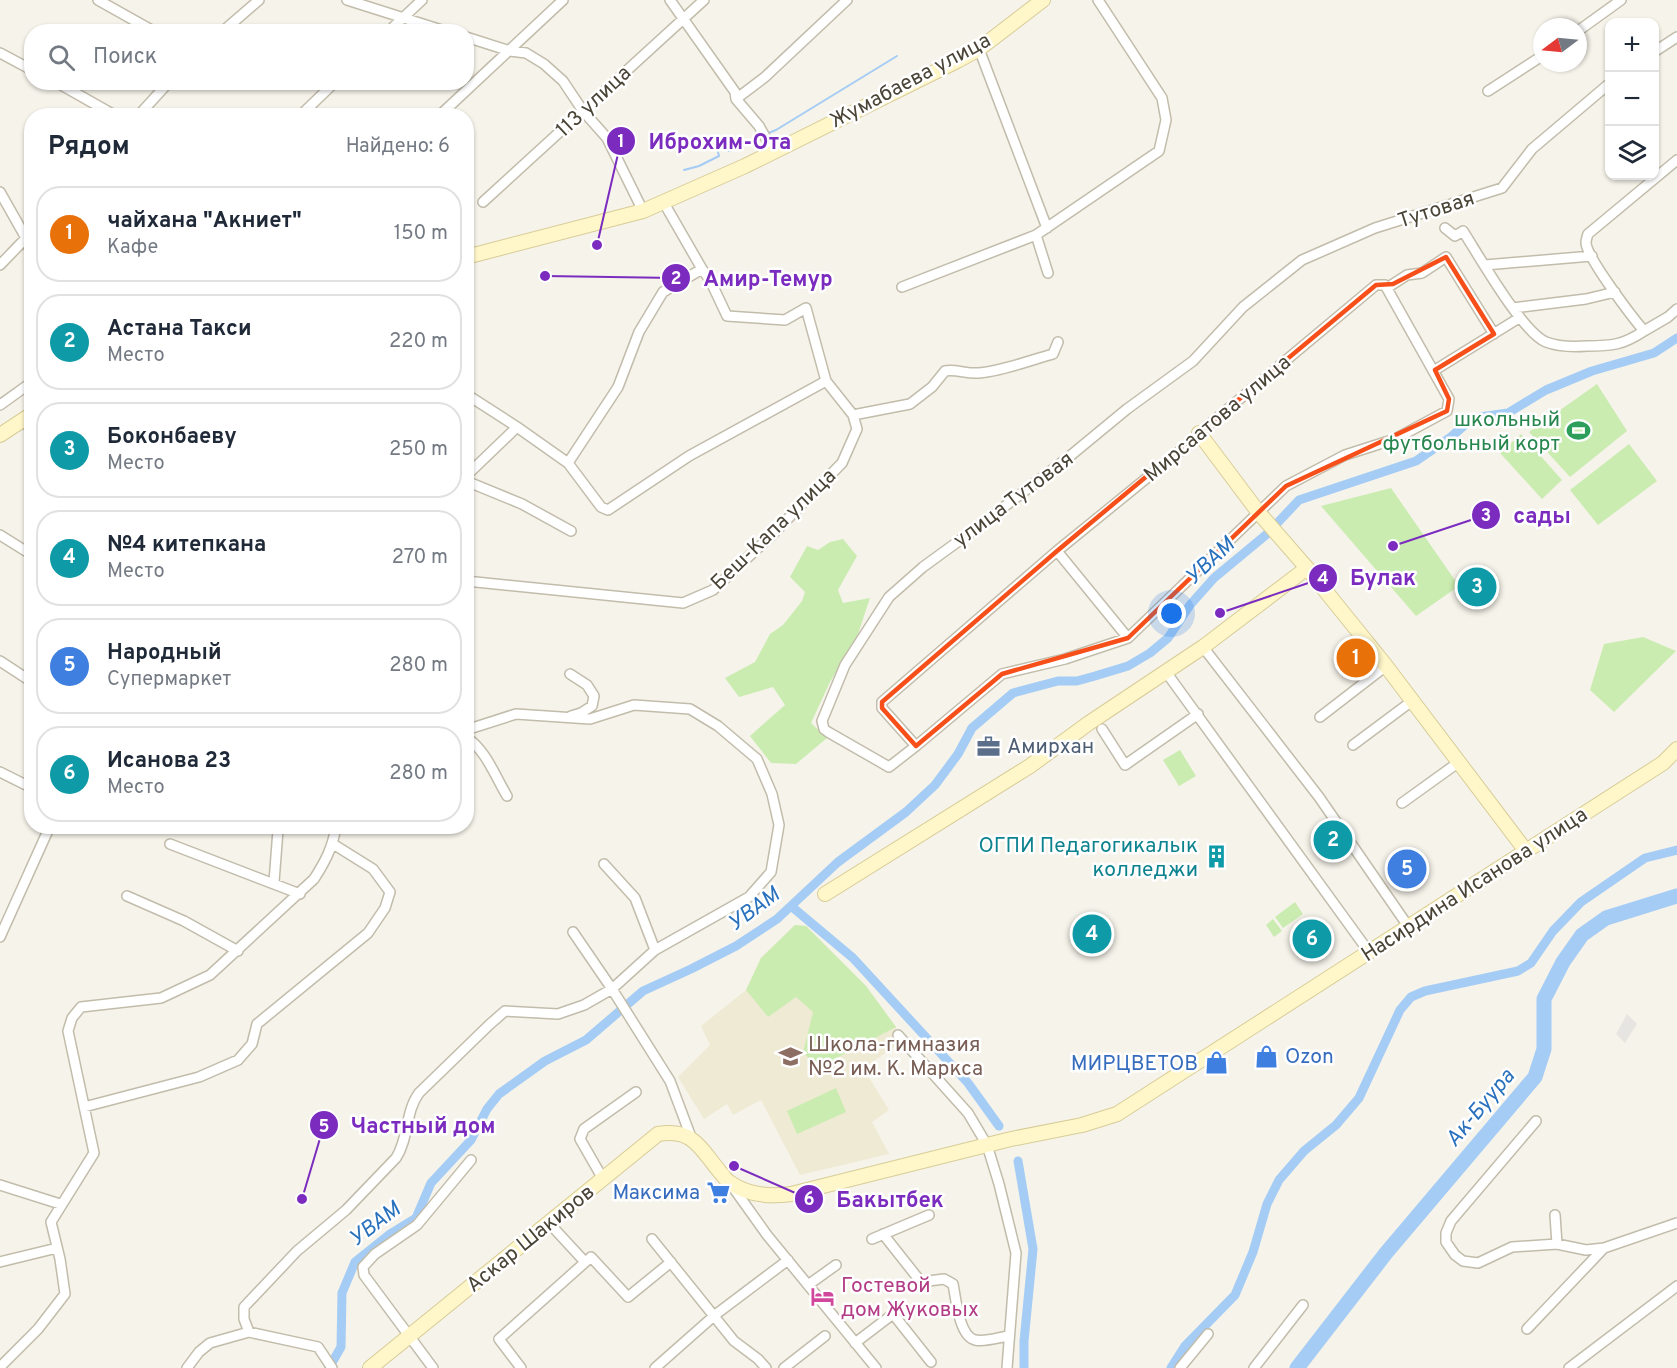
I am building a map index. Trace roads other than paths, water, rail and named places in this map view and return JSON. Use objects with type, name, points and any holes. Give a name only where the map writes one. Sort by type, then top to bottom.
[{"type":"street","points":[[98,0],[141,24]]},
{"type":"street","points":[[231,24],[259,0]]},
{"type":"street","points":[[347,0],[425,24]]},
{"type":"street","points":[[397,24],[422,0]]},
{"type":"street","points":[[474,84],[563,0]]},
{"type":"street","points":[[670,0],[735,92],[736,99],[768,140]]},
{"type":"street","name":"113 улица","points":[[483,202],[704,0]]},
{"type":"street","points":[[736,99],[765,77],[847,0]]},
{"type":"street","name":"Жумабаева улица","points":[[474,255],[639,205],[664,203],[768,140],[979,49],[1043,0]]},
{"type":"street","points":[[902,287],[1036,235],[1159,151],[1166,120],[1162,98],[1098,0]]},
{"type":"street","points":[[1587,24],[1621,0]]},
{"type":"street","points":[[1659,49],[1677,37]]},
{"type":"street","points":[[474,40],[510,51],[526,53],[544,64],[563,81],[583,111],[607,138],[639,205]]},
{"type":"street","points":[[979,49],[1047,228]]},
{"type":"street","points":[[0,53],[24,66]]},
{"type":"street","points":[[1488,91],[1533,62]]},
{"type":"street","name":"Тутовая","points":[[1243,307],[1302,260],[1375,228],[1502,188],[1532,149],[1605,87]]},
{"type":"street","points":[[70,90],[102,108]]},
{"type":"street","points":[[145,108],[162,90]]},
{"type":"street","points":[[308,108],[327,90]]},
{"type":"street","points":[[448,108],[467,90]]},
{"type":"street","points":[[1644,331],[1615,292],[1586,243],[1588,234],[1677,160]]},
{"type":"street","points":[[0,192],[24,234]]},
{"type":"street","points":[[664,203],[710,280],[727,315],[785,320],[806,308],[826,381],[853,415],[910,404],[932,387],[945,371],[955,369],[977,374],[1053,354],[1058,342]]},
{"type":"street","points":[[1444,228],[1455,236],[1463,231],[1519,318],[1545,341],[1571,347],[1614,346],[1630,340],[1677,309]]},
{"type":"street","points":[[1036,235],[1048,273]]},
{"type":"street","points":[[0,265],[24,240]]},
{"type":"street","points":[[1485,265],[1592,256]]},
{"type":"street","points":[[916,746],[1002,674],[1065,659],[1128,638],[1261,515],[1286,486],[1345,455],[1395,439],[1447,411],[1449,399],[1435,370],[1387,288],[1407,275],[1422,273],[1446,257],[1494,334]]},
{"type":"street","points":[[568,463],[618,387],[639,332],[663,292],[702,269]]},
{"type":"street","name":"Мирсаатова улица","points":[[916,746],[882,708],[882,702],[1057,551],[1196,438],[1199,433],[1377,285],[1385,285],[1387,288]]},
{"type":"street","points":[[1513,308],[1586,299],[1615,292]]},
{"type":"street","name":"улица Тутовая","points":[[916,746],[889,767],[828,732],[824,729],[822,721],[845,665],[889,597],[923,567],[1070,456],[1127,409],[1193,361],[1243,307]]},
{"type":"street","points":[[1435,370],[1519,318]]},
{"type":"street","points":[[474,399],[568,463],[601,507],[608,510],[690,456],[826,381]]},
{"type":"street","points":[[0,405],[24,388]]},
{"type":"street","name":"Беш-Капа улица","points":[[474,582],[683,603],[713,590],[773,534],[842,463],[857,429],[853,415]]},
{"type":"street","points":[[0,435],[24,424]]},
{"type":"street","points":[[474,470],[517,427]]},
{"type":"street","points":[[1199,433],[1261,515],[1386,666],[1526,851]]},
{"type":"street","points":[[474,482],[522,504],[571,531]]},
{"type":"street","points":[[0,535],[24,550]]},
{"type":"street","points":[[1057,551],[1128,638]]},
{"type":"street","points":[[825,894],[1030,766],[1089,723],[1203,647],[1307,568]]},
{"type":"street","points":[[1203,647],[1319,797],[1408,927]]},
{"type":"street","points":[[0,661],[24,677]]},
{"type":"street","points":[[1320,717],[1386,666]]},
{"type":"street","points":[[1166,672],[1369,952]]},
{"type":"street","points":[[563,718],[581,713],[592,706],[594,696],[587,685],[570,674]]},
{"type":"street","points":[[1353,746],[1412,700]]},
{"type":"street","points":[[249,1332],[244,1319],[244,1307],[297,1251],[346,1210],[396,1158],[402,1148],[414,1100],[489,1025],[505,1011],[558,1014],[614,991],[655,950],[749,897],[771,872],[779,825],[772,794],[758,759],[718,726],[690,709],[634,705],[590,719],[516,714],[474,727]]},
{"type":"street","points":[[1102,729],[1125,765],[1198,714]]},
{"type":"street","points":[[474,742],[507,796]]},
{"type":"street","name":"Насирдина Исанова улица","points":[[989,1144],[1082,1125],[1117,1114],[1662,763],[1677,749]]},
{"type":"street","points":[[1402,803],[1459,762]]},
{"type":"street","points":[[0,772],[24,784]]},
{"type":"street","points":[[0,938],[46,834]]},
{"type":"street","points":[[274,882],[278,834]]},
{"type":"street","points":[[0,1368],[38,1329],[65,1294],[51,1222],[60,1204],[94,1153],[68,1031],[72,1018],[81,1007],[161,998],[210,975],[314,879],[326,860],[335,834]]},
{"type":"street","points":[[170,844],[274,882],[300,894]]},
{"type":"street","points":[[84,1107],[198,1077],[238,1060],[252,1044],[256,1024],[368,933],[385,908],[390,892],[373,869],[333,844]]},
{"type":"street","points":[[604,864],[635,898],[655,950]]},
{"type":"street","points":[[127,896],[184,921],[238,951]]},
{"type":"street","points":[[573,932],[614,991],[669,1080],[691,1137],[876,1368]]},
{"type":"street","points":[[898,1035],[968,1113],[989,1144],[1016,1252],[1007,1368]]},
{"type":"street","points":[[603,1179],[580,1139],[584,1129],[636,1092]]},
{"type":"street","points":[[1536,1121],[1451,1221],[1446,1233],[1446,1242],[1455,1255],[1463,1261],[1478,1263],[1512,1247],[1557,1244],[1586,1250],[1604,1248],[1677,1223]]},
{"type":"street","name":"Аскар Шакиров","points":[[370,1368],[658,1134],[673,1132],[691,1137]]},
{"type":"street","points":[[729,1182],[747,1191],[773,1197],[989,1144]]},
{"type":"street","points":[[433,1368],[364,1275],[363,1268],[375,1254],[417,1225],[471,1160]]},
{"type":"street","points":[[0,1185],[60,1204]]},
{"type":"street","points":[[872,1239],[929,1215]]},
{"type":"street","points":[[1555,1215],[1557,1244]]},
{"type":"street","points":[[549,1223],[585,1262]]},
{"type":"street","points":[[884,1234],[921,1282],[944,1279],[953,1284],[963,1332],[971,1340],[982,1341],[1008,1336]]},
{"type":"street","points":[[652,1239],[734,1341],[766,1368]]},
{"type":"street","points":[[0,1262],[57,1248]]},
{"type":"street","points":[[1527,1329],[1604,1248]]},
{"type":"street","points":[[521,1368],[499,1339],[591,1257],[628,1297],[671,1263]]},
{"type":"street","points":[[655,1368],[715,1315],[788,1260]]},
{"type":"street","points":[[808,1285],[836,1265]]},
{"type":"street","points":[[1569,1368],[1677,1286]]},
{"type":"street","points":[[1254,1368],[1303,1305]]},
{"type":"street","points":[[855,1342],[893,1314],[931,1362]]},
{"type":"street","points":[[187,1368],[199,1352],[210,1343],[249,1332],[318,1347],[331,1367]]},
{"type":"street","points":[[1180,1368],[1208,1334]]},
{"type":"street","points":[[784,1368],[825,1336]]},
{"type":"waterway","points":[[766,134],[897,56]]},
{"type":"waterway","points":[[684,170],[699,166],[719,156],[717,148],[723,144],[729,151],[761,136]]},
{"type":"waterway","name":"УВАМ","points":[[329,1368],[341,1347],[342,1293],[355,1262],[390,1234],[416,1218],[431,1183],[471,1140],[487,1109],[499,1094],[545,1061],[586,1040],[643,991],[736,946],[777,919],[838,862],[906,812],[935,785],[958,754],[972,728],[1013,693],[1058,681],[1077,681],[1095,676],[1128,666],[1150,653],[1168,638],[1190,605],[1214,578],[1267,534],[1299,500],[1416,461],[1467,423],[1480,417],[1508,413],[1546,390],[1592,371],[1654,353],[1677,338]]},
{"type":"waterway","points":[[1171,1368],[1185,1346],[1235,1295],[1253,1252],[1267,1204],[1279,1180],[1304,1151],[1336,1125],[1359,1098],[1400,1010],[1411,997],[1425,991],[1518,971],[1531,963],[1553,931],[1581,902],[1645,858],[1677,850]]},
{"type":"waterway","name":"Ак-Буура","points":[[1297,1368],[1386,1253],[1535,1077],[1544,1049],[1544,999],[1563,962],[1582,935],[1606,918],[1677,896]]},
{"type":"waterway","points":[[791,906],[853,958],[968,1083],[999,1126]]},
{"type":"waterway","points":[[1018,1161],[1033,1249],[1024,1341],[1024,1368]]},
{"type":"place","name":"Иброхим-Ота","points":[[597,245]]},
{"type":"place","name":"Амир-Темур","points":[[545,276]]},
{"type":"place","name":"школьный футбольный корт","points":[[1578,431]]},
{"type":"place","name":"сады","points":[[1393,546]]},
{"type":"place","name":"Боконбаеву","points":[[1477,587]]},
{"type":"place","name":"Булак","points":[[1220,613]]},
{"type":"place","name":"чайхана \"Акниет\"","points":[[1356,658]]},
{"type":"place","name":"Амирхан","points":[[989,746]]},
{"type":"place","name":"Астана Такси","points":[[1333,840]]},
{"type":"place","name":"ОГПИ Педагогикалык колледжи","points":[[1216,857]]},
{"type":"place","name":"Народный","points":[[1407,869]]},
{"type":"place","name":"№4 китепкана","points":[[1092,934]]},
{"type":"place","name":"Исанова 23","points":[[1312,939]]},
{"type":"place","name":"Школа-гимназия №2 им. К. Маркса","points":[[790,1056]]},
{"type":"place","name":"Ozon","points":[[1267,1056]]},
{"type":"place","name":"МИРЦВЕТОВ","points":[[1216,1063]]},
{"type":"place","name":"Бакытбек","points":[[734,1166]]},
{"type":"place","name":"Максима","points":[[718,1192]]},
{"type":"place","name":"Частный дом","points":[[302,1199]]},
{"type":"place","name":"Гостевой дом Жуковых","points":[[823,1297]]}]
